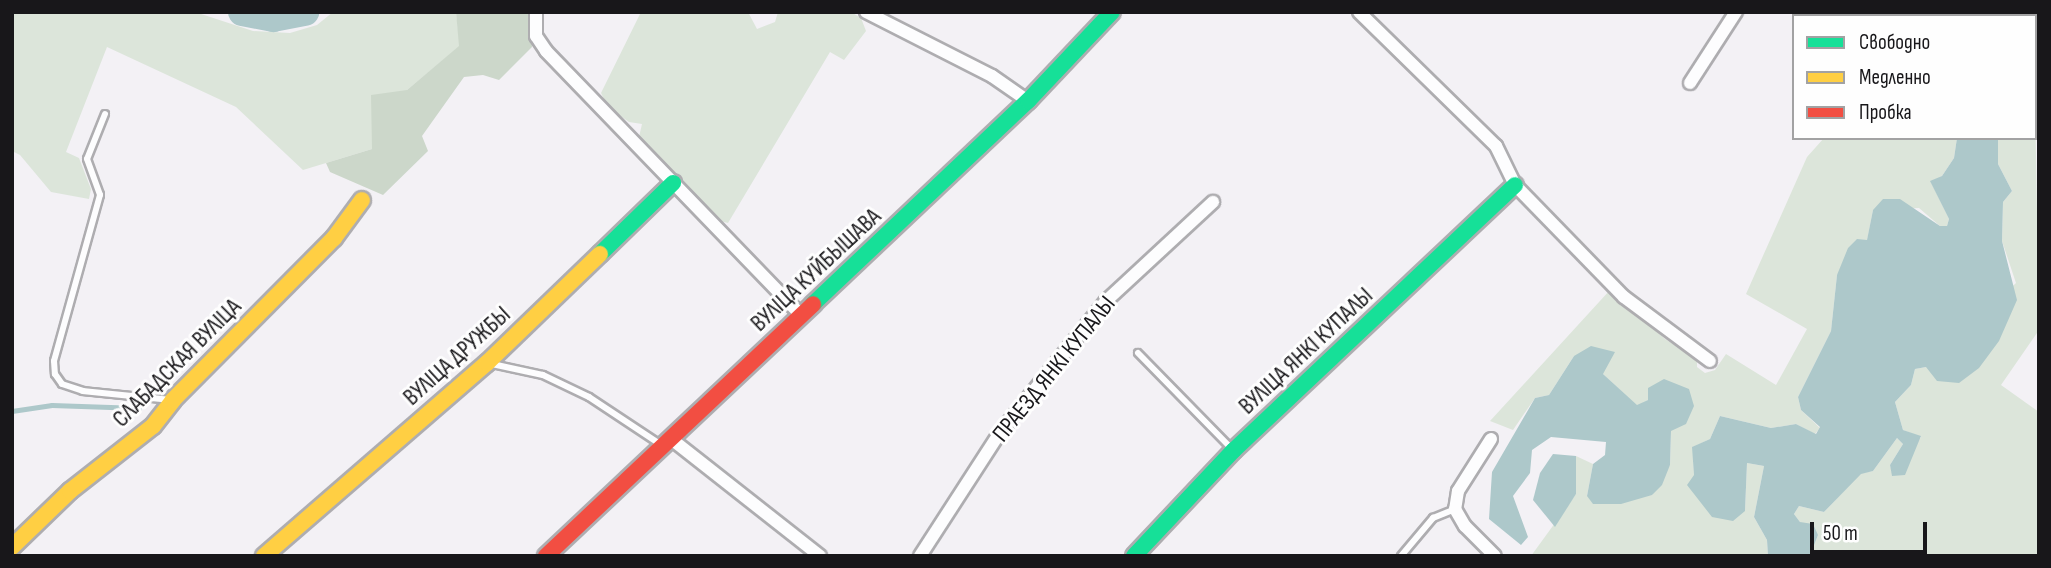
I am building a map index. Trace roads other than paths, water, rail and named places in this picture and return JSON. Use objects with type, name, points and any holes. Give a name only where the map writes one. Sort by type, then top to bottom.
[{"type":"street","points":[[536,12],[537,36],[673,183],[801,315]]},
{"type":"street","points":[[866,12],[992,76],[1028,101]]},
{"type":"street","name":"ВУЛІЦА КУЙБЫШАВА","points":[[546,556],[1028,101],[1112,12]]},
{"type":"street","points":[[1359,12],[1496,146],[1516,185],[1624,298],[1710,361]]},
{"type":"street","points":[[1690,83],[1736,12]]},
{"type":"street","name":"ВУЛІЦА ДРУЖБЫ","points":[[264,556],[487,363],[673,183]]},
{"type":"street","name":"ВУЛІЦА ЯНКІ КУПАЛЫ","points":[[1134,556],[1234,450],[1516,185]]},
{"type":"street","name":"СЛАБАДСКАЯ ВУЛІЦА","points":[[12,547],[70,491],[153,426],[173,400],[334,238],[362,200]]},
{"type":"street","name":"ПРАЕЗД ЯНКІ КУПАЛЫ","points":[[920,556],[999,434],[1106,301],[1213,202]]},
{"type":"street","points":[[1491,439],[1458,491],[1455,509],[1465,526],[1495,556]]},
{"type":"street","points":[[667,442],[820,556]]},
{"type":"lane","points":[[105,114],[86,159],[100,195],[54,361],[55,374],[62,384],[83,390],[173,400]]},
{"type":"lane","points":[[1138,353],[1234,450]]},
{"type":"lane","points":[[487,363],[543,375],[578,391],[667,442]]},
{"type":"lane","points":[[1401,556],[1433,518],[1455,509]]},
{"type":"water","points":[[1957,140],[1998,140],[1998,164],[2012,191],[2003,202],[2002,241],[2017,300],[1999,341],[1979,368],[1959,383],[1937,381],[1926,367],[1915,369],[1911,385],[1895,402],[1903,430],[1921,436],[1905,475],[1892,476],[1890,465],[1903,444],[1897,438],[1873,471],[1861,474],[1824,512],[1799,506],[1794,514],[1800,522],[1813,524],[1818,535],[1810,556],[1768,556],[1767,540],[1754,517],[1764,466],[1747,463],[1745,511],[1733,521],[1712,517],[1687,485],[1694,475],[1692,447],[1710,439],[1720,416],[1771,428],[1796,424],[1816,434],[1820,427],[1801,410],[1798,397],[1831,331],[1837,275],[1848,248],[1857,239],[1867,240],[1873,210],[1883,199],[1900,199],[1940,226],[1947,226],[1949,219],[1930,181],[1942,176],[1954,158]]},
{"type":"water","points":[[1591,346],[1615,352],[1603,374],[1637,405],[1648,400],[1648,388],[1664,379],[1689,389],[1694,406],[1686,424],[1671,431],[1670,465],[1662,485],[1652,495],[1621,504],[1593,504],[1587,496],[1593,464],[1605,455],[1606,442],[1551,437],[1532,450],[1530,473],[1513,496],[1528,537],[1521,545],[1489,519],[1492,472],[1535,398],[1549,395],[1574,356]]},
{"type":"water","points":[[1553,454],[1576,456],[1576,494],[1555,527],[1533,500],[1540,473]]},
{"type":"waterway","points":[[242,12],[273,18],[305,12]]},
{"type":"waterway","points":[[12,411],[52,405],[139,408]]}]
